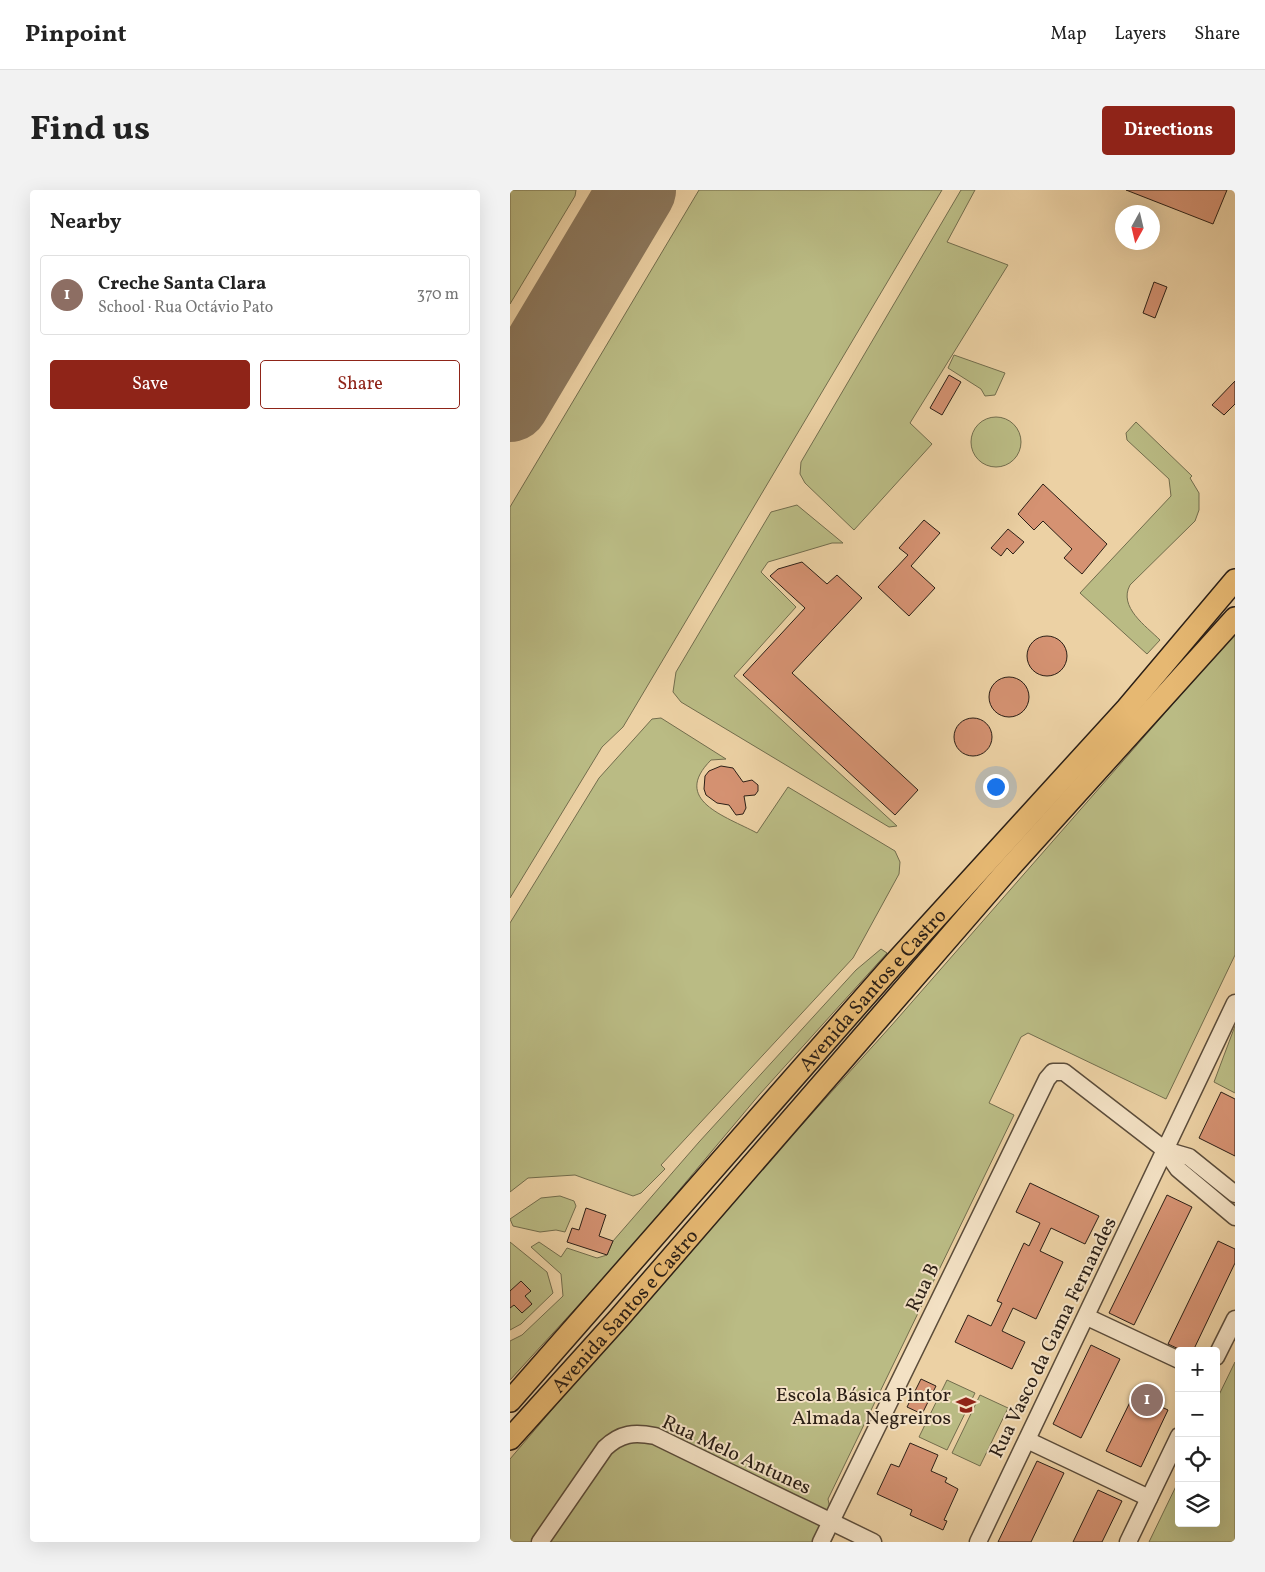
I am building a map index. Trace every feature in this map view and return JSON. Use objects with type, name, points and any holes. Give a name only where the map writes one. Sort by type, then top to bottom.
[{"type":"main road","name":"Avenida Santos e Castro","points":[[510,1401],[891,967],[1127,708],[1235,580]]},
{"type":"main road","name":"Avenida Santos e Castro","points":[[510,1439],[619,1318],[1004,874],[1235,618]]},
{"type":"street","name":"Rua Vasco da Gama Fernandes","points":[[978,1542],[1087,1317],[1235,1003]]},
{"type":"street","name":"Rua B","points":[[821,1542],[1046,1079],[1053,1072],[1064,1072],[1165,1150]]},
{"type":"street","points":[[1165,1150],[1189,1157],[1235,1194]]},
{"type":"street","points":[[1165,1150],[1178,1169],[1235,1217]]},
{"type":"street","points":[[1087,1317],[1175,1358]]},
{"type":"street","points":[[1220,1349],[1235,1318]]},
{"type":"street","name":"Rua Melo Antunes","points":[[540,1542],[605,1448],[614,1439],[626,1434],[655,1436],[873,1542]]},
{"type":"street","points":[[1128,1542],[1179,1437]]},
{"type":"street","points":[[1027,1440],[1149,1498]]},
{"type":"green space","points":[[510,190],[576,190],[575,196],[510,304]]},
{"type":"green space","points":[[699,190],[942,190],[623,727],[602,747],[510,898],[510,507]]},
{"type":"green space","points":[[961,190],[975,190],[947,242],[1008,265],[910,423],[932,444],[854,530],[805,483],[800,474],[801,462]]},
{"type":"green space","points":[[954,355],[1005,373],[995,395],[985,396],[981,389],[948,368]]},
{"type":"green space","points":[[991,417],[1001,417],[1014,424],[1021,437],[1021,447],[1014,460],[1001,467],[991,467],[982,463],[975,456],[971,447],[971,437],[975,428],[982,421]]},
{"type":"green space","points":[[1136,422],[1192,476],[1190,478],[1199,493],[1199,510],[1195,521],[1130,585],[1127,593],[1128,601],[1135,616],[1160,640],[1147,654],[1080,593],[1171,496],[1169,479],[1127,440],[1126,433]]},
{"type":"green space","points":[[797,505],[843,543],[832,543],[768,562],[761,572],[796,607],[734,676],[897,826],[889,827],[681,702],[673,692],[676,672],[771,512]]},
{"type":"green space","points":[[1235,633],[1235,955],[1166,1099],[1028,1033],[1021,1037],[989,1103],[1014,1115],[828,1499],[835,1533],[831,1542],[510,1542],[510,1459],[678,1262],[891,1026]]},
{"type":"green space","points":[[661,718],[726,759],[711,760],[700,774],[697,786],[700,796],[707,805],[718,813],[757,833],[788,787],[895,851],[900,862],[899,874],[853,958],[661,1165],[665,1169],[641,1193],[633,1196],[575,1175],[528,1178],[510,1192],[510,923],[599,778],[652,719]]},
{"type":"green space","points":[[881,949],[887,953],[759,1095],[628,1251],[510,1380],[510,1341],[522,1335],[563,1296],[561,1274],[531,1247],[539,1242],[561,1257],[567,1248],[597,1258],[607,1255],[613,1241],[699,1142],[856,970]]},
{"type":"green space","points":[[1235,1026],[1235,1093],[1214,1082]]},
{"type":"green space","points":[[560,1196],[574,1201],[576,1206],[565,1232],[556,1230],[540,1232],[513,1226],[510,1219],[541,1198]]},
{"type":"green space","points":[[510,1242],[547,1272],[553,1293],[521,1324],[510,1330]]},
{"type":"green space","points":[[1235,1362],[1235,1542],[1149,1542],[1175,1488],[1175,1527],[1220,1527],[1220,1393]]},
{"type":"green space","points":[[947,1380],[975,1393],[947,1450],[919,1437]]},
{"type":"green space","points":[[980,1395],[1008,1408],[980,1466],[952,1453]]},
{"type":"building","points":[[1126,190],[1227,190],[1213,224]]},
{"type":"building","points":[[1154,282],[1167,287],[1155,318],[1143,313]]},
{"type":"building","points":[[949,375],[961,382],[942,415],[930,408]]},
{"type":"building","points":[[1235,381],[1235,404],[1224,415],[1212,405]]},
{"type":"building","points":[[1043,484],[1107,544],[1082,574],[1064,558],[1072,549],[1043,521],[1034,530],[1018,514]]},
{"type":"building","points":[[924,520],[940,533],[911,566],[935,588],[909,616],[878,587],[908,555],[899,548]]},
{"type":"building","points":[[1008,529],[1024,542],[1013,554],[1007,548],[1001,556],[991,548]]},
{"type":"building","points":[[802,562],[827,584],[837,575],[862,598],[792,673],[918,790],[895,815],[743,675],[805,608],[770,576],[778,569]]},
{"type":"building","points":[[1051,636],[1058,639],[1064,645],[1067,656],[1066,664],[1058,673],[1051,676],[1043,676],[1036,673],[1028,664],[1027,652],[1030,645],[1039,637]]},
{"type":"building","points":[[1009,677],[1023,683],[1029,697],[1023,711],[1009,717],[995,711],[989,697],[995,683]]},
{"type":"building","points":[[973,718],[987,723],[992,737],[987,751],[973,756],[959,751],[954,737],[959,723]]},
{"type":"building","points":[[721,766],[733,768],[743,782],[752,780],[758,785],[758,791],[755,795],[744,796],[746,808],[743,814],[736,815],[729,805],[717,803],[706,795],[704,789],[705,776],[709,771]]},
{"type":"building","points":[[1221,1092],[1235,1099],[1235,1156],[1199,1138]]},
{"type":"building","points":[[1030,1183],[1099,1216],[1085,1244],[1051,1228],[1040,1251],[1063,1262],[1036,1319],[1013,1308],[1002,1331],[1025,1342],[1012,1369],[955,1342],[968,1315],[991,1326],[1002,1303],[997,1301],[1024,1243],[1029,1246],[1040,1223],[1016,1212]]},
{"type":"building","points":[[1167,1195],[1192,1207],[1134,1325],[1109,1313]]},
{"type":"building","points":[[586,1208],[606,1215],[599,1236],[613,1241],[607,1255],[567,1242],[572,1228],[579,1230]]},
{"type":"building","points":[[1218,1241],[1235,1249],[1235,1263],[1195,1347],[1175,1347],[1168,1344]]},
{"type":"building","points":[[521,1281],[531,1291],[525,1296],[532,1304],[522,1313],[514,1305],[510,1308],[510,1291]]},
{"type":"building","points":[[1091,1345],[1120,1359],[1081,1438],[1053,1424]]},
{"type":"building","points":[[921,1379],[936,1386],[922,1414],[907,1407]]},
{"type":"building","points":[[1134,1394],[1168,1410],[1141,1467],[1106,1451]]},
{"type":"building","points":[[910,1443],[938,1455],[931,1471],[947,1478],[945,1482],[958,1489],[944,1520],[947,1521],[943,1530],[910,1515],[912,1510],[877,1494],[891,1464],[899,1467]]},
{"type":"building","points":[[1037,1461],[1064,1473],[1031,1542],[998,1542]]},
{"type":"building","points":[[1098,1490],[1122,1501],[1102,1542],[1073,1542]]},
{"type":"taxiway","points":[[624,212],[626,190]]},
{"type":"runway","points":[[510,403],[637,190]]},
{"type":"place","name":"Creche Santa Clara","points":[[1147,1400]]},
{"type":"place","name":"Escola Básica Pintor Almada Negreiros","points":[[966,1405]]}]
